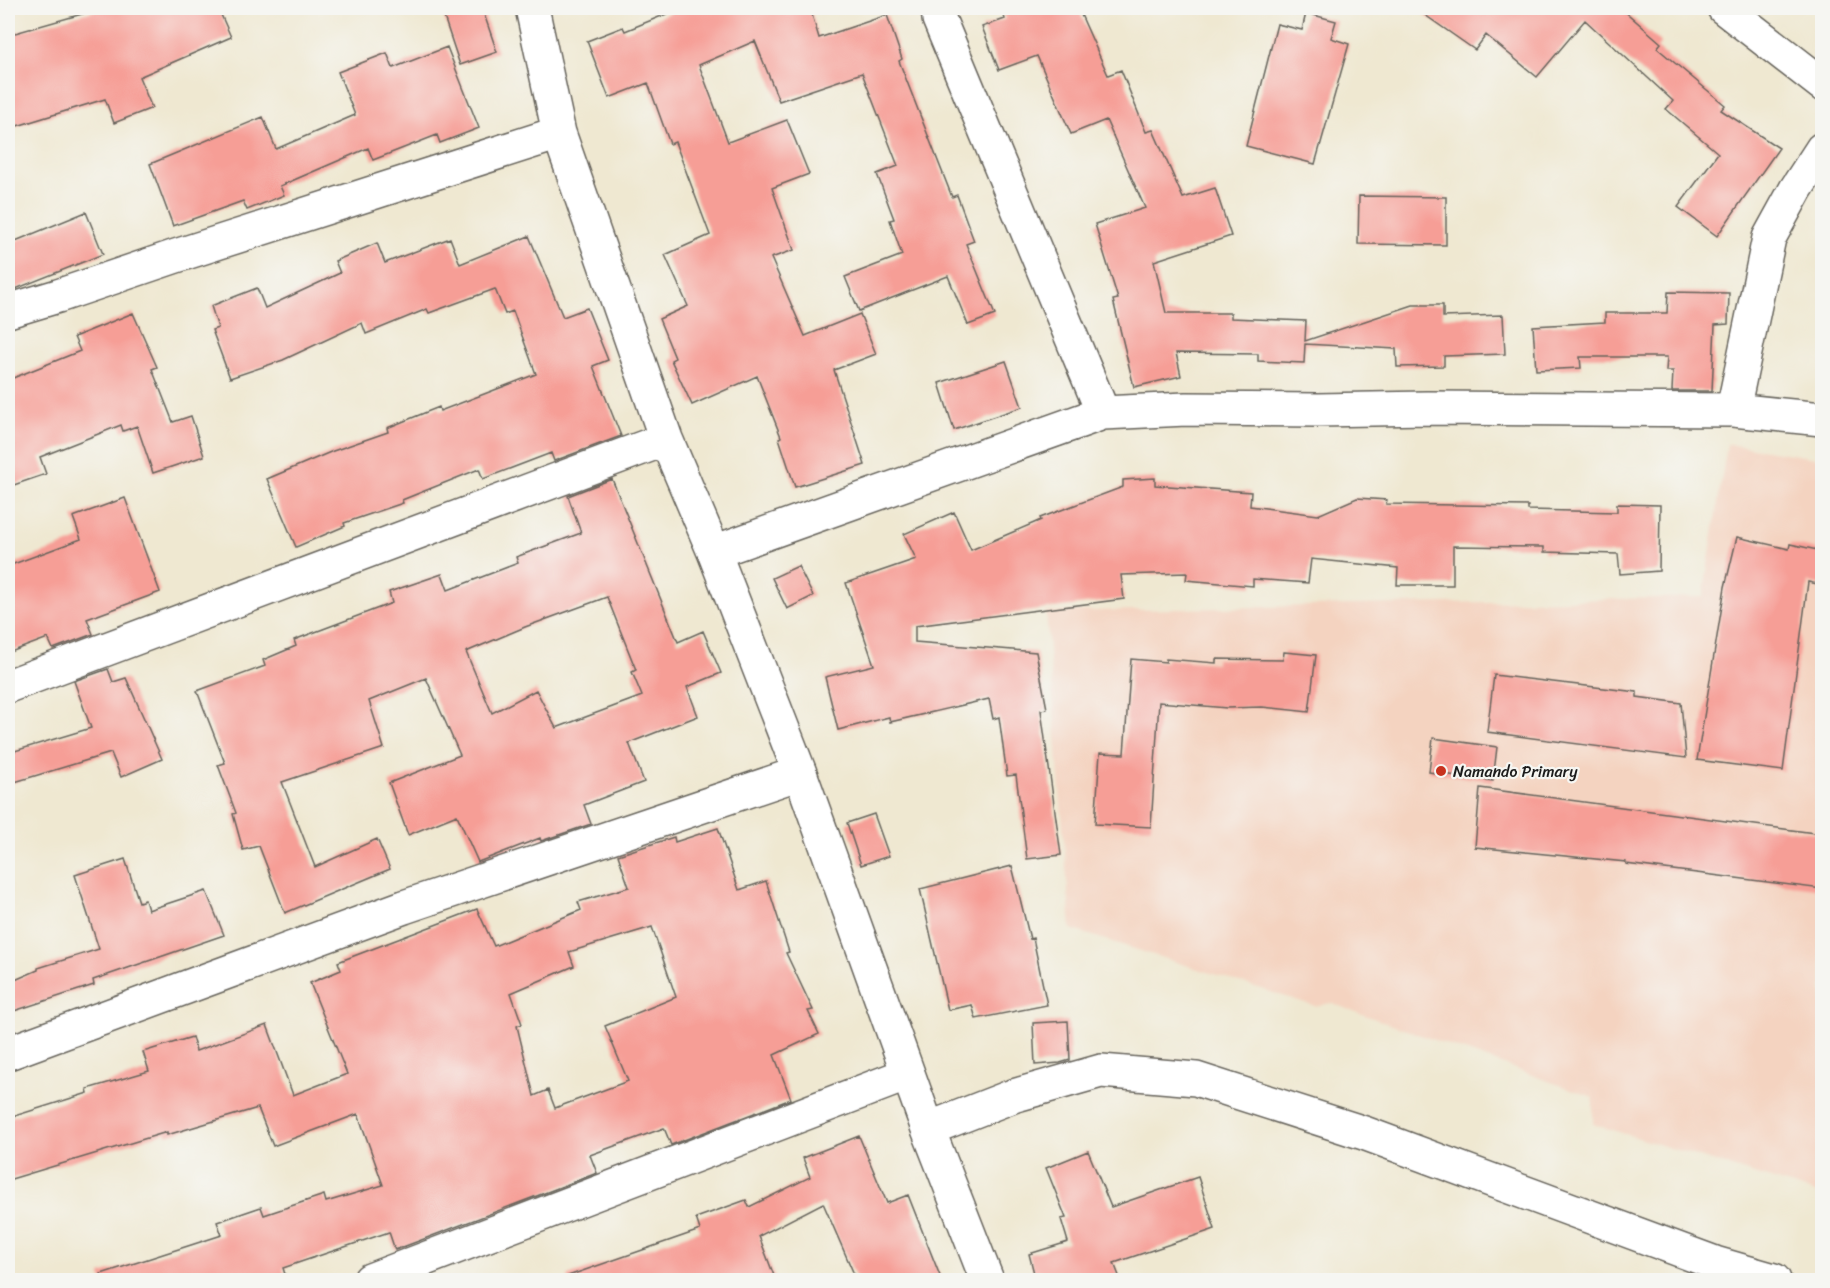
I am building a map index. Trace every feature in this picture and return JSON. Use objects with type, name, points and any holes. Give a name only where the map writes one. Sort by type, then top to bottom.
[{"type":"street","points":[[532,8],[559,133],[666,439],[714,552],[800,773],[928,1130],[987,1281]]},
{"type":"street","points":[[938,8],[939,19],[1103,413]]},
{"type":"street","points":[[1724,8],[1822,84]]},
{"type":"street","points":[[8,311],[559,133]]},
{"type":"street","points":[[1733,410],[1769,238],[1796,189],[1822,149]]},
{"type":"street","points":[[714,552],[1103,413],[1186,409],[1733,410],[1822,419]]},
{"type":"street","points":[[8,686],[666,439]]},
{"type":"street","points":[[8,1053],[404,907],[800,773]]},
{"type":"street","points":[[928,1130],[1013,1096],[1101,1071],[1196,1079],[1364,1133],[1715,1263],[1774,1281]]},
{"type":"street","points":[[370,1281],[908,1074]]},
{"type":"shaded area","name":"Namando Primary","points":[[1727,444],[1822,459],[1822,1195],[1593,1124],[1593,1097],[1331,1003],[1315,1006],[1071,929],[1046,612],[1703,597]]},
{"type":"building","points":[[103,8],[218,8],[231,37],[139,77],[152,108],[114,123],[105,99],[17,126],[8,94],[8,35]]},
{"type":"building","points":[[441,8],[482,8],[497,52],[460,65]]},
{"type":"building","points":[[681,8],[810,8],[819,38],[887,15],[902,59],[899,61],[952,197],[957,195],[974,241],[966,244],[995,315],[968,325],[948,276],[859,311],[845,277],[902,255],[890,220],[894,219],[877,174],[898,166],[862,73],[779,101],[755,41],[699,65],[728,142],[787,120],[809,174],[772,188],[794,250],[771,258],[805,336],[860,314],[876,354],[834,370],[865,465],[795,487],[779,438],[781,437],[757,376],[692,405],[671,360],[675,358],[659,319],[688,306],[665,255],[710,235],[675,142],[670,144],[648,83],[609,98],[587,41],[623,27],[625,31]]},
{"type":"building","points":[[1001,8],[1078,8],[1108,75],[1121,70],[1146,132],[1153,130],[1183,198],[1215,188],[1231,236],[1154,261],[1166,313],[1231,313],[1231,318],[1306,321],[1305,341],[1413,305],[1443,305],[1443,317],[1503,315],[1505,354],[1444,356],[1444,366],[1397,367],[1396,349],[1305,344],[1304,363],[1258,361],[1258,354],[1176,353],[1181,376],[1134,387],[1113,300],[1118,299],[1095,224],[1145,208],[1106,120],[1071,134],[1037,56],[999,70],[982,27],[1005,19]]},
{"type":"building","points":[[1415,8],[1621,8],[1661,43],[1657,48],[1725,105],[1721,110],[1779,148],[1717,236],[1678,207],[1718,153],[1666,109],[1673,101],[1585,20],[1537,77],[1486,35],[1475,50]]},
{"type":"building","points":[[1306,13],[1336,21],[1331,38],[1349,44],[1315,164],[1246,146],[1277,24],[1302,30]]},
{"type":"building","points":[[447,47],[479,128],[440,143],[437,135],[373,160],[368,148],[280,186],[284,195],[247,210],[243,201],[173,226],[150,164],[263,117],[276,149],[355,115],[338,72],[387,53],[393,68]]},
{"type":"building","points":[[1359,196],[1446,197],[1446,245],[1358,244]]},
{"type":"building","points":[[86,212],[103,254],[8,292],[8,244]]},
{"type":"building","points":[[529,236],[563,317],[587,308],[608,360],[593,366],[621,436],[554,461],[551,453],[483,479],[479,469],[402,500],[403,503],[344,523],[345,526],[296,547],[267,479],[333,451],[388,432],[387,428],[439,407],[440,411],[536,374],[513,311],[505,314],[495,289],[429,313],[427,309],[366,334],[362,323],[283,360],[230,378],[212,330],[218,328],[211,306],[257,288],[265,308],[340,273],[335,261],[377,243],[385,263],[450,238],[460,264]]},
{"type":"building","points":[[1668,292],[1729,293],[1728,324],[1715,325],[1712,391],[1672,391],[1673,371],[1666,371],[1667,357],[1580,357],[1581,368],[1536,370],[1533,326],[1605,322],[1605,313],[1667,313]]},
{"type":"building","points":[[133,313],[157,367],[152,369],[173,422],[191,416],[204,456],[153,473],[137,426],[123,431],[121,425],[40,457],[46,474],[8,487],[8,380],[80,351],[74,337]]},
{"type":"building","points":[[1006,361],[1022,407],[954,430],[939,383]]},
{"type":"building","points":[[1155,478],[1155,485],[1251,492],[1250,506],[1318,515],[1357,498],[1387,500],[1386,504],[1528,506],[1528,510],[1617,512],[1617,504],[1660,505],[1659,571],[1620,574],[1618,554],[1544,552],[1544,547],[1453,546],[1453,585],[1397,585],[1398,568],[1311,559],[1308,583],[1253,579],[1253,586],[1186,580],[1187,573],[1121,575],[1124,599],[915,626],[915,642],[1036,652],[1047,709],[1041,710],[1061,855],[1027,859],[1016,775],[1007,776],[999,717],[993,719],[989,699],[890,722],[889,717],[838,730],[825,677],[874,665],[846,583],[916,559],[904,534],[954,512],[971,550],[1041,520],[1040,518],[1123,487],[1123,480]]},
{"type":"building","points":[[612,479],[678,642],[703,631],[721,673],[687,687],[698,716],[629,743],[644,782],[584,805],[591,824],[541,841],[540,838],[478,862],[457,815],[408,835],[389,783],[460,755],[426,678],[369,701],[384,748],[282,782],[315,867],[377,839],[390,869],[285,913],[259,846],[243,850],[233,814],[236,813],[218,765],[225,763],[197,691],[265,666],[263,660],[296,646],[294,640],[392,603],[389,592],[442,574],[448,590],[518,563],[516,557],[581,533],[568,496]],"holes":[[[607,597],[636,670],[632,672],[642,696],[556,728],[536,690],[492,713],[466,652],[525,627]]]},
{"type":"building","points":[[125,498],[160,592],[87,619],[93,634],[53,649],[48,638],[8,653],[8,566],[81,539],[73,517]]},
{"type":"building","points":[[1737,537],[1789,549],[1790,544],[1822,551],[1822,585],[1808,582],[1783,771],[1697,760],[1725,587]]},
{"type":"building","points":[[798,566],[813,596],[787,609],[772,578]]},
{"type":"building","points":[[1284,652],[1316,655],[1309,712],[1262,707],[1227,708],[1159,702],[1151,827],[1095,824],[1100,753],[1124,754],[1131,659],[1216,663],[1216,659],[1283,660]]},
{"type":"building","points":[[108,669],[113,682],[126,678],[162,759],[121,777],[111,753],[8,784],[8,753],[91,728],[74,681]]},
{"type":"building","points":[[1494,675],[1637,692],[1637,697],[1681,703],[1686,758],[1487,732]]},
{"type":"building","points":[[1433,738],[1497,747],[1493,781],[1429,772]]},
{"type":"building","points":[[1480,788],[1822,834],[1822,889],[1626,864],[1626,862],[1475,847]]},
{"type":"building","points":[[874,814],[889,856],[861,865],[847,823]]},
{"type":"building","points":[[718,828],[739,890],[766,881],[789,952],[786,953],[813,1010],[808,1011],[819,1034],[774,1055],[791,1099],[671,1145],[664,1128],[590,1155],[597,1173],[395,1250],[389,1232],[283,1268],[287,1281],[102,1281],[101,1274],[222,1235],[217,1222],[261,1207],[264,1215],[324,1195],[326,1202],[383,1185],[358,1114],[273,1146],[258,1108],[167,1135],[167,1132],[8,1180],[8,1118],[88,1093],[87,1089],[149,1071],[143,1052],[192,1037],[196,1051],[267,1025],[293,1095],[347,1074],[310,983],[341,970],[338,962],[477,909],[494,946],[581,910],[578,902],[629,887],[618,855],[674,837],[675,842]],"holes":[[[652,927],[676,997],[605,1026],[628,1081],[555,1108],[548,1090],[534,1096],[517,1026],[522,1024],[511,993],[574,966],[569,952]]]},
{"type":"building","points":[[125,859],[139,902],[145,900],[148,910],[206,891],[224,935],[93,980],[94,985],[8,1013],[8,983],[38,968],[99,949],[75,875]]},
{"type":"building","points":[[1012,866],[1030,939],[1033,938],[1047,1005],[976,1019],[972,1005],[948,1010],[920,889]]},
{"type":"building","points":[[1068,1021],[1070,1060],[1035,1065],[1033,1023]]},
{"type":"building","points":[[859,1136],[887,1203],[908,1195],[942,1281],[857,1281],[823,1203],[759,1236],[776,1281],[569,1281],[568,1276],[700,1230],[696,1218],[746,1200],[749,1207],[810,1177],[803,1158]]},
{"type":"building","points":[[1088,1151],[1111,1207],[1198,1177],[1215,1229],[1114,1263],[1121,1281],[1036,1281],[1029,1254],[1068,1242],[1061,1219],[1066,1218],[1046,1168]]},
{"type":"place","name":"Namando Primary","points":[[1441,771]]}]
